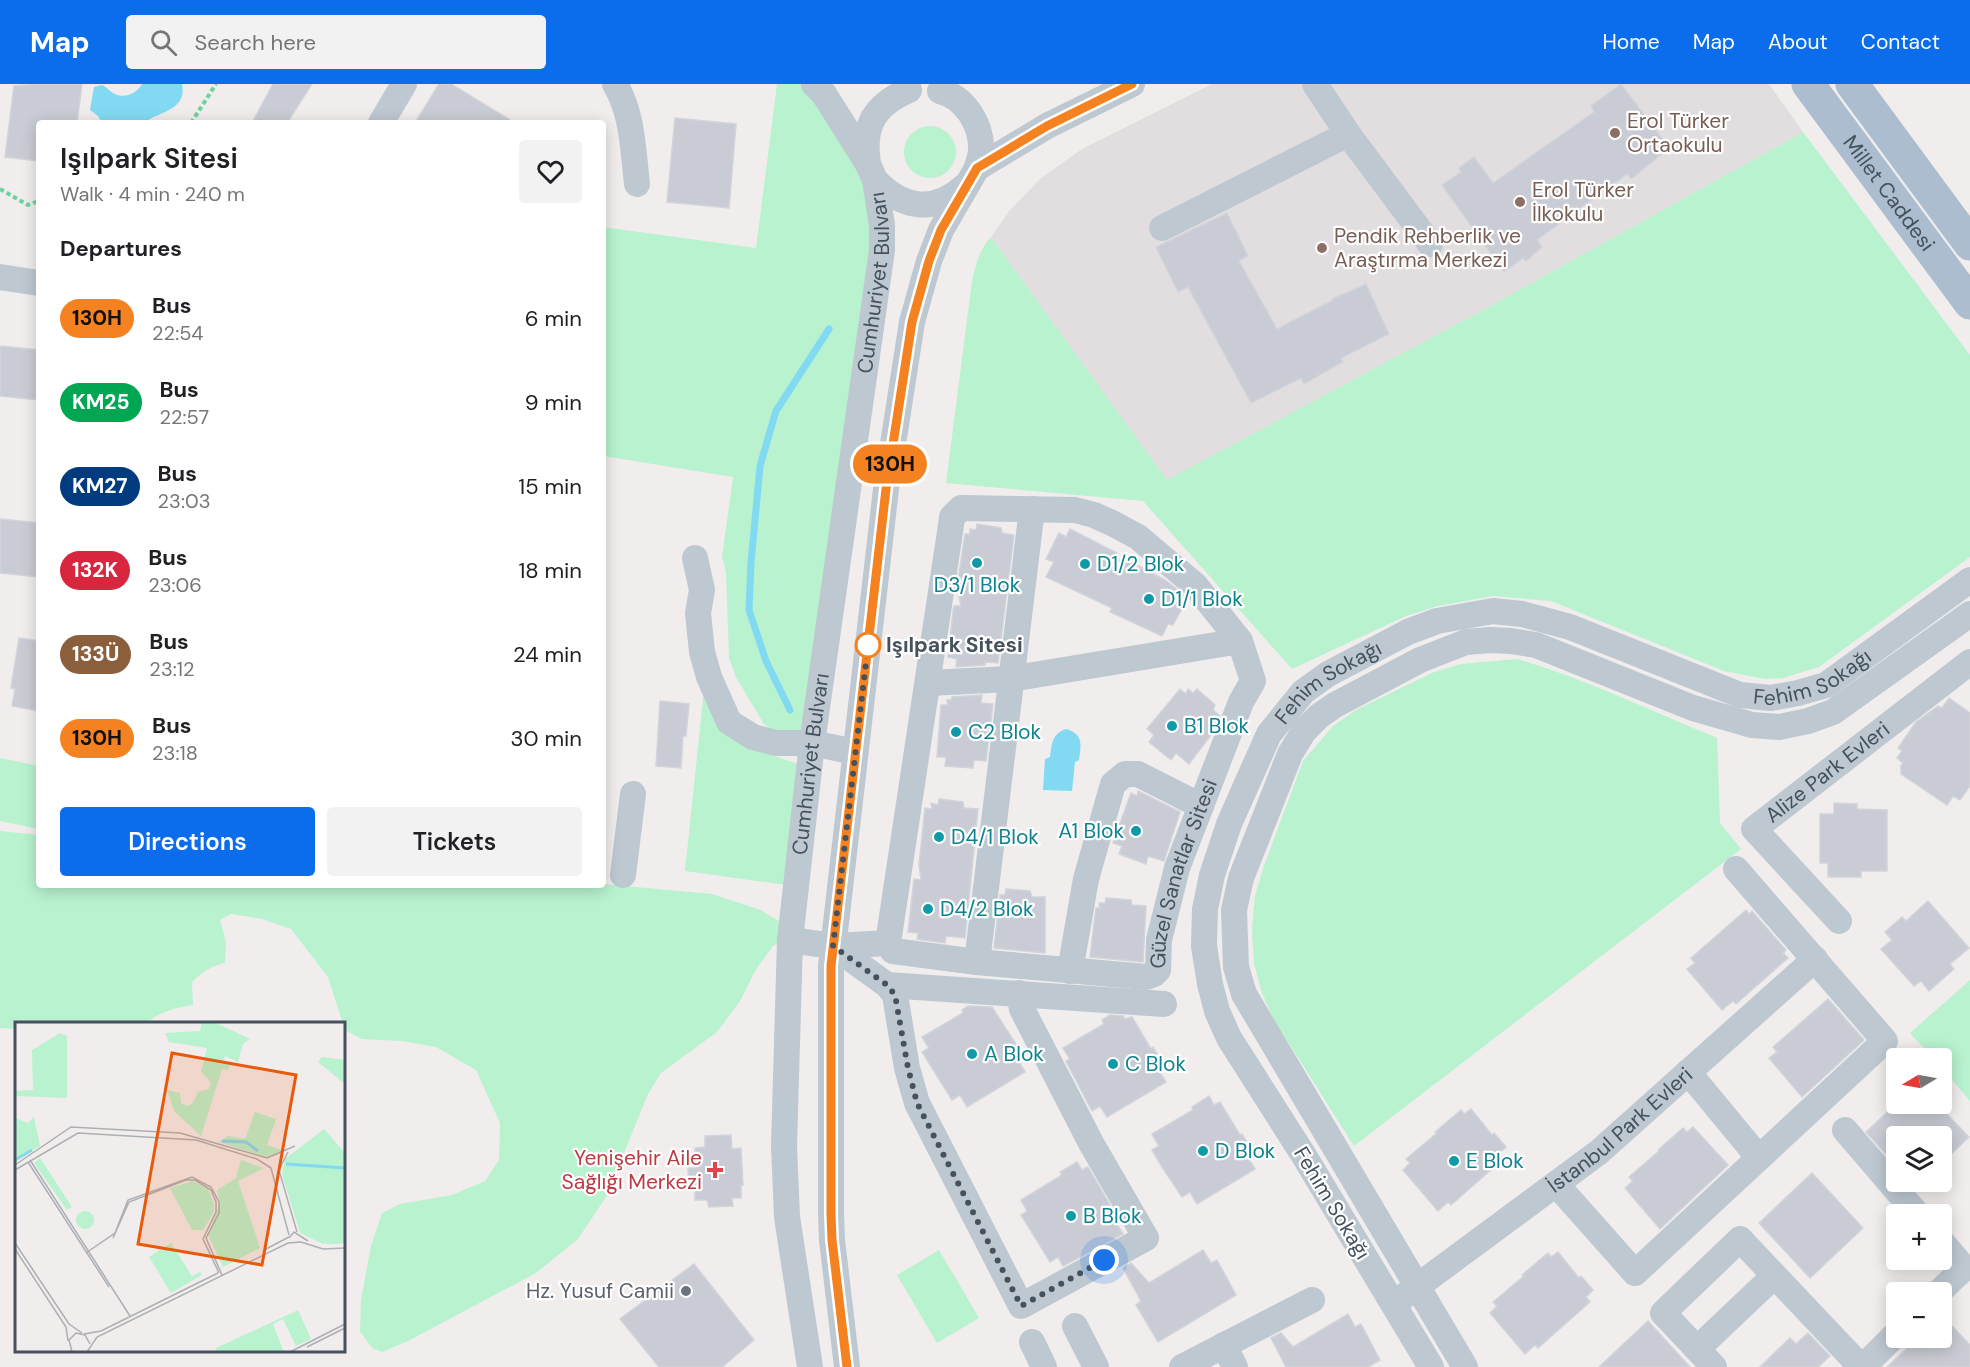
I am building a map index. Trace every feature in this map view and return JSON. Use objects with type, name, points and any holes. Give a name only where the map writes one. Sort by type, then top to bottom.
[{"type":"main road","name":"Millet Caddesi","points":[[1808,84],[1970,303]]},
{"type":"main road","name":"Millet Caddesi","points":[[1852,84],[1970,244]]},
{"type":"street","points":[[383,120],[404,84]]},
{"type":"street","points":[[615,84],[621,93],[631,128],[637,184]]},
{"type":"street","points":[[814,84],[824,94],[872,172],[888,193],[903,201],[920,205],[938,203],[954,196],[972,176],[981,151],[980,133],[972,116],[961,102],[940,91]]},
{"type":"street","points":[[883,84],[909,90],[940,91],[969,84]]},
{"type":"street","name":"Cumhuriyet Bulvarı","points":[[847,1367],[832,1240],[831,966],[886,489],[912,322],[929,261],[941,230],[972,176],[1047,126],[1132,84]]},
{"type":"street","points":[[1315,84],[1348,134],[1430,244]]},
{"type":"street","points":[[872,172],[865,146],[868,127],[878,110],[892,97],[909,90]]},
{"type":"street","points":[[1162,228],[1348,134]]},
{"type":"street","name":"Cumhuriyet Bulvarı","points":[[810,1367],[787,1217],[784,1146],[790,940],[812,743],[882,250],[882,225],[872,172]]},
{"type":"street","points":[[0,278],[36,283]]},
{"type":"street","name":"Güzel Sanatlar Sitesi","points":[[961,508],[1075,510],[1094,515],[1138,537],[1195,585],[1240,641],[1253,681],[1241,702],[1177,868],[1159,940],[1158,970],[1154,974],[1146,977],[977,962],[893,951],[888,943],[952,517],[961,508]]},
{"type":"street","points":[[977,962],[1032,509]]},
{"type":"street","points":[[695,558],[702,590],[698,613],[702,652],[709,677],[729,722],[753,738],[776,743],[812,743],[855,752]]},
{"type":"street","name":"Fehim Sokağı","points":[[1431,1367],[1306,1159],[1229,1038],[1217,1011],[1210,984],[1204,946],[1205,909],[1212,875],[1229,824],[1269,734],[1303,692],[1328,674],[1408,632],[1437,621],[1493,611],[1522,614],[1569,627],[1740,695],[1772,698],[1826,685],[1970,580]]},
{"type":"street","name":"Fehim Sokağı","points":[[1465,1367],[1416,1288],[1244,994],[1236,967],[1234,910],[1241,878],[1290,754],[1305,731],[1319,716],[1335,705],[1420,660],[1466,642],[1490,640],[1536,645],[1693,708],[1752,725],[1779,727],[1809,721],[1833,712],[1970,614]]},
{"type":"street","points":[[928,683],[1010,679],[1240,641]]},
{"type":"street","name":"Alize Park Evleri","points":[[1839,921],[1754,829],[1970,662]]},
{"type":"street","points":[[1070,970],[1086,879],[1113,784],[1125,774],[1138,774],[1201,806]]},
{"type":"street","points":[[623,875],[633,794]]},
{"type":"street","points":[[1556,1184],[1635,1273],[1885,1041],[1736,869]]},
{"type":"street","name":"Güzel Sanatlar Sitesi","points":[[790,940],[833,946],[888,943]]},
{"type":"street","points":[[833,946],[887,985],[895,995],[908,1068],[917,1103],[1021,1306],[1146,1238],[1091,1143],[1022,1009],[1019,993]]},
{"type":"street","name":"İstanbul Park Evleri","points":[[1416,1288],[1599,1152],[1815,959]]},
{"type":"street","points":[[887,985],[1164,1004]]},
{"type":"street","points":[[1688,1072],[1759,1158]]},
{"type":"street","points":[[1845,1130],[1909,1204]]},
{"type":"street","points":[[1774,1276],[1706,1358],[1663,1313],[1740,1239],[1862,1367],[1886,1344]]},
{"type":"street","points":[[1952,1254],[1967,1271],[1952,1282]]},
{"type":"street","points":[[1392,1304],[1416,1288]]},
{"type":"street","points":[[1182,1367],[1230,1356],[1312,1300]]},
{"type":"street","points":[[1075,1326],[1096,1367]]},
{"type":"street","points":[[1032,1342],[1044,1367]]},
{"type":"path","points":[[193,120],[216,84]]},
{"type":"path","points":[[0,189],[28,205],[36,202]]},
{"type":"shaded area","points":[[1212,84],[1769,84],[1803,132],[1483,310],[1167,481],[991,237],[1010,210],[1040,179],[1082,149]]},
{"type":"green space","points":[[777,84],[802,84],[851,152],[871,202],[874,240],[808,733],[775,732],[764,724],[736,677],[729,658],[726,572],[722,557],[733,477],[606,456],[606,227],[756,248]]},
{"type":"green space","points":[[930,126],[944,130],[952,138],[956,152],[952,166],[944,174],[930,178],[916,174],[908,166],[904,152],[908,138],[916,130]]},
{"type":"green space","points":[[1803,132],[1970,355],[1970,557],[1819,667],[1783,678],[1765,679],[1724,671],[1551,601],[1493,596],[1438,606],[1406,616],[1292,669],[1143,501],[946,483],[972,281],[981,252],[991,237],[1167,480],[1483,310]]},
{"type":"green space","points":[[1517,659],[1593,686],[1717,738],[1720,823],[1741,849],[1354,1146],[1273,1018],[1262,993],[1254,964],[1252,929],[1255,895],[1264,866],[1303,761],[1333,726],[1356,710],[1434,672],[1461,664]]},
{"type":"green space","points":[[712,681],[772,755],[815,770],[801,887],[685,871],[704,690]]},
{"type":"green space","points":[[0,758],[36,765],[36,828],[0,821]]},
{"type":"green space","points":[[0,831],[36,835],[36,888],[606,888],[606,884],[712,894],[761,910],[780,922],[784,940],[773,946],[755,971],[740,1001],[717,1032],[661,1073],[648,1094],[606,1197],[578,1239],[536,1273],[408,1341],[382,1352],[372,1348],[360,1331],[361,1300],[371,1246],[382,1213],[400,1204],[452,1195],[485,1181],[499,1160],[500,1123],[476,1070],[436,1047],[402,1041],[362,1039],[345,1030],[345,1022],[342,1022],[328,977],[291,929],[262,919],[231,914],[220,920],[226,942],[225,963],[207,970],[192,982],[193,1005],[163,1013],[149,1022],[15,1022],[15,1029],[0,1028]]},
{"type":"green space","points":[[1970,980],[1970,1101],[1952,1080],[1952,1048],[1924,1048],[1910,1033]]},
{"type":"green space","points":[[939,1250],[979,1318],[937,1343],[897,1275]]},
{"type":"water","points":[[142,84],[182,84],[183,92],[178,104],[173,108],[148,120],[100,120],[90,110],[94,87],[102,85],[113,93],[123,96]]},
{"type":"water","points":[[1066,729],[1079,737],[1081,745],[1079,760],[1075,762],[1072,791],[1043,790],[1045,759],[1050,757],[1055,736]]},
{"type":"building","points":[[82,84],[77,120],[36,120],[36,161],[5,157],[14,86]]},
{"type":"building","points":[[273,84],[312,84],[289,120],[254,120]]},
{"type":"building","points":[[439,84],[451,84],[510,120],[417,120]]},
{"type":"building","points":[[1621,84],[1669,148],[1631,179],[1627,174],[1537,240],[1542,247],[1526,261],[1523,258],[1504,272],[1442,185],[1461,172],[1459,168],[1474,157],[1493,183],[1594,112],[1591,106]]},
{"type":"building","points":[[675,118],[736,124],[729,208],[667,202]]},
{"type":"building","points":[[1227,213],[1248,256],[1239,261],[1277,329],[1332,299],[1366,284],[1389,334],[1341,358],[1343,362],[1304,384],[1301,378],[1251,403],[1188,287],[1178,292],[1156,247]]},
{"type":"building","points":[[0,346],[36,350],[36,400],[0,396]]},
{"type":"building","points":[[0,519],[36,523],[36,577],[0,573]]},
{"type":"building","points":[[977,524],[1001,528],[1002,533],[1014,535],[998,663],[985,662],[985,665],[956,667],[957,659],[948,657],[953,611],[954,606],[961,606],[957,587],[965,534],[970,534],[970,529],[976,530]]},
{"type":"building","points":[[1070,529],[1117,553],[1114,559],[1131,562],[1165,580],[1179,591],[1178,594],[1183,595],[1180,600],[1185,603],[1173,625],[1168,624],[1162,636],[1110,612],[1112,608],[1046,577],[1054,562],[1046,559],[1059,533],[1066,537]]},
{"type":"building","points":[[19,638],[36,641],[36,710],[12,706],[15,689],[11,688]]},
{"type":"building","name":"B1 Blok","points":[[1180,689],[1186,694],[1188,689],[1193,693],[1197,689],[1215,705],[1213,710],[1220,716],[1214,731],[1189,764],[1176,753],[1171,760],[1149,742],[1154,735],[1147,729]]},
{"type":"building","name":"C2 Blok","points":[[982,695],[981,703],[993,704],[986,761],[974,760],[973,768],[945,766],[946,757],[937,757],[941,705],[948,705],[947,700],[951,700],[952,697]]},
{"type":"building","points":[[1949,698],[1970,713],[1970,786],[1960,800],[1953,796],[1947,805],[1901,774],[1903,763],[1897,758],[1902,751],[1898,748],[1916,722],[1938,706],[1942,708]]},
{"type":"building","points":[[660,701],[689,704],[686,736],[683,736],[681,768],[656,766]]},
{"type":"building","name":"A1 Blok","points":[[1138,791],[1180,812],[1164,861],[1148,856],[1146,864],[1119,854],[1122,846],[1113,843],[1131,793],[1137,796]]},
{"type":"building","points":[[939,799],[963,802],[964,808],[978,809],[965,938],[946,936],[945,943],[917,939],[918,933],[908,932],[914,879],[921,880],[919,865],[925,808],[932,809],[931,803],[938,805]]},
{"type":"building","points":[[1834,803],[1857,804],[1857,809],[1887,810],[1887,871],[1861,871],[1861,877],[1828,877],[1828,863],[1820,863],[1820,814],[1834,814]]},
{"type":"building","points":[[1006,889],[1030,891],[1032,897],[1045,897],[1045,953],[994,948],[1000,895],[1005,895]]},
{"type":"building","points":[[1106,898],[1131,900],[1132,905],[1146,906],[1143,962],[1090,957],[1096,908],[1100,908],[1099,903],[1105,903]]},
{"type":"building","points":[[1928,901],[1969,948],[1950,964],[1954,969],[1929,991],[1921,981],[1914,986],[1881,949],[1892,940],[1885,932],[1902,917],[1906,921]]},
{"type":"building","points":[[1746,910],[1749,914],[1752,911],[1786,950],[1783,953],[1788,958],[1736,1004],[1733,1001],[1722,1010],[1687,969],[1695,963],[1691,958]]},
{"type":"building","points":[[1828,999],[1864,1040],[1802,1097],[1769,1058],[1777,1052],[1773,1047]]},
{"type":"building","name":"A Blok","points":[[968,1006],[992,1007],[1023,1055],[1017,1058],[1025,1072],[967,1107],[960,1095],[952,1100],[922,1052],[929,1048],[922,1037],[963,1013],[962,1010]]},
{"type":"building","name":"C Blok","points":[[1110,1015],[1123,1016],[1125,1019],[1132,1017],[1164,1066],[1158,1069],[1166,1082],[1107,1117],[1100,1106],[1092,1111],[1066,1061],[1070,1059],[1063,1048],[1104,1024],[1102,1020]]},
{"type":"building","name":"D Blok","points":[[1209,1096],[1214,1105],[1220,1102],[1240,1135],[1242,1134],[1253,1152],[1247,1156],[1255,1169],[1197,1204],[1190,1192],[1182,1197],[1162,1167],[1152,1150],[1159,1146],[1152,1134],[1193,1110],[1192,1107]]},
{"type":"building","name":"E Blok","points":[[1471,1109],[1492,1135],[1494,1133],[1506,1147],[1499,1153],[1503,1159],[1451,1205],[1448,1202],[1438,1211],[1403,1170],[1410,1163],[1406,1159],[1461,1110],[1464,1114]]},
{"type":"building","points":[[1886,1113],[1947,1114],[1969,1137],[1952,1153],[1952,1126],[1886,1126],[1886,1154],[1866,1132]]},
{"type":"building","points":[[1693,1127],[1728,1165],[1660,1229],[1625,1188],[1633,1181],[1629,1177],[1658,1150],[1683,1128],[1687,1132]]},
{"type":"building","name":"Yenişehir Aile Sağlığı Merkezi","points":[[731,1135],[732,1149],[741,1148],[743,1185],[741,1186],[741,1198],[732,1198],[733,1206],[709,1207],[707,1200],[695,1200],[695,1190],[689,1190],[688,1168],[695,1168],[695,1148],[705,1147],[705,1136]]},
{"type":"building","name":"B Blok","points":[[1077,1162],[1082,1170],[1088,1167],[1118,1219],[1115,1221],[1123,1234],[1063,1266],[1058,1257],[1050,1262],[1021,1215],[1027,1211],[1021,1200],[1062,1175],[1060,1172]]},
{"type":"building","points":[[1812,1173],[1863,1228],[1810,1278],[1759,1223]]},
{"type":"building","points":[[1203,1250],[1211,1263],[1217,1260],[1236,1295],[1158,1342],[1136,1305],[1141,1301],[1123,1268],[1131,1263],[1149,1283]]},
{"type":"building","points":[[1558,1252],[1579,1278],[1581,1276],[1593,1290],[1586,1297],[1590,1302],[1538,1348],[1535,1345],[1525,1354],[1490,1313],[1497,1306],[1493,1302],[1548,1253],[1551,1257]]},
{"type":"building","name":"Hz. Yusuf Camii","points":[[694,1264],[754,1340],[722,1367],[659,1367],[620,1319]]},
{"type":"building","points":[[1348,1314],[1355,1327],[1361,1324],[1380,1360],[1368,1367],[1286,1367],[1271,1338],[1281,1333],[1293,1347]]},
{"type":"building","points":[[1648,1321],[1690,1367],[1599,1367]]},
{"type":"building","points":[[1952,1326],[1970,1345],[1970,1367],[1887,1367],[1907,1348],[1952,1348]]},
{"type":"building","points":[[1808,1333],[1830,1356],[1818,1367],[1760,1367],[1790,1338],[1796,1344]]},
{"type":"waterway","points":[[790,710],[766,661],[749,610],[760,466],[776,411],[829,329]]},
{"type":"bus line","name":"130H","points":[[847,1367],[832,1240],[831,966],[886,489],[912,322],[929,261],[941,230],[977,168],[1047,126],[1132,84]]},
{"type":"place","name":"Erol Türker Ortaokulu","points":[[1615,133]]},
{"type":"place","name":"Erol Türker İlkokulu","points":[[1520,202]]},
{"type":"place","name":"Pendik Rehberlik ve Araştırma Merkezi","points":[[1322,248]]},
{"type":"place","name":"D3/1 Blok","points":[[977,563]]},
{"type":"place","name":"D1/2 Blok","points":[[1085,564]]},
{"type":"place","name":"D1/1 Blok","points":[[1149,599]]},
{"type":"place","name":"Işılpark Sitesi","points":[[868,645]]},
{"type":"place","name":"B1 Blok","points":[[1172,726]]},
{"type":"place","name":"C2 Blok","points":[[956,732]]},
{"type":"place","name":"A1 Blok","points":[[1136,831]]},
{"type":"place","name":"D4/1 Blok","points":[[939,837]]},
{"type":"place","name":"D4/2 Blok","points":[[928,909]]},
{"type":"place","name":"A Blok","points":[[972,1054]]},
{"type":"place","name":"C Blok","points":[[1113,1064]]},
{"type":"place","name":"D Blok","points":[[1203,1151]]},
{"type":"place","name":"E Blok","points":[[1454,1161]]},
{"type":"place","name":"Yenişehir Aile Sağlığı Merkezi","points":[[715,1170]]},
{"type":"place","name":"B Blok","points":[[1071,1216]]},
{"type":"place","name":"Hz. Yusuf Camii","points":[[686,1291]]},
{"type":"route","points":[[868,645],[833,946],[887,985],[895,995],[899,1026],[917,1103],[1021,1306],[1104,1260]]}]
